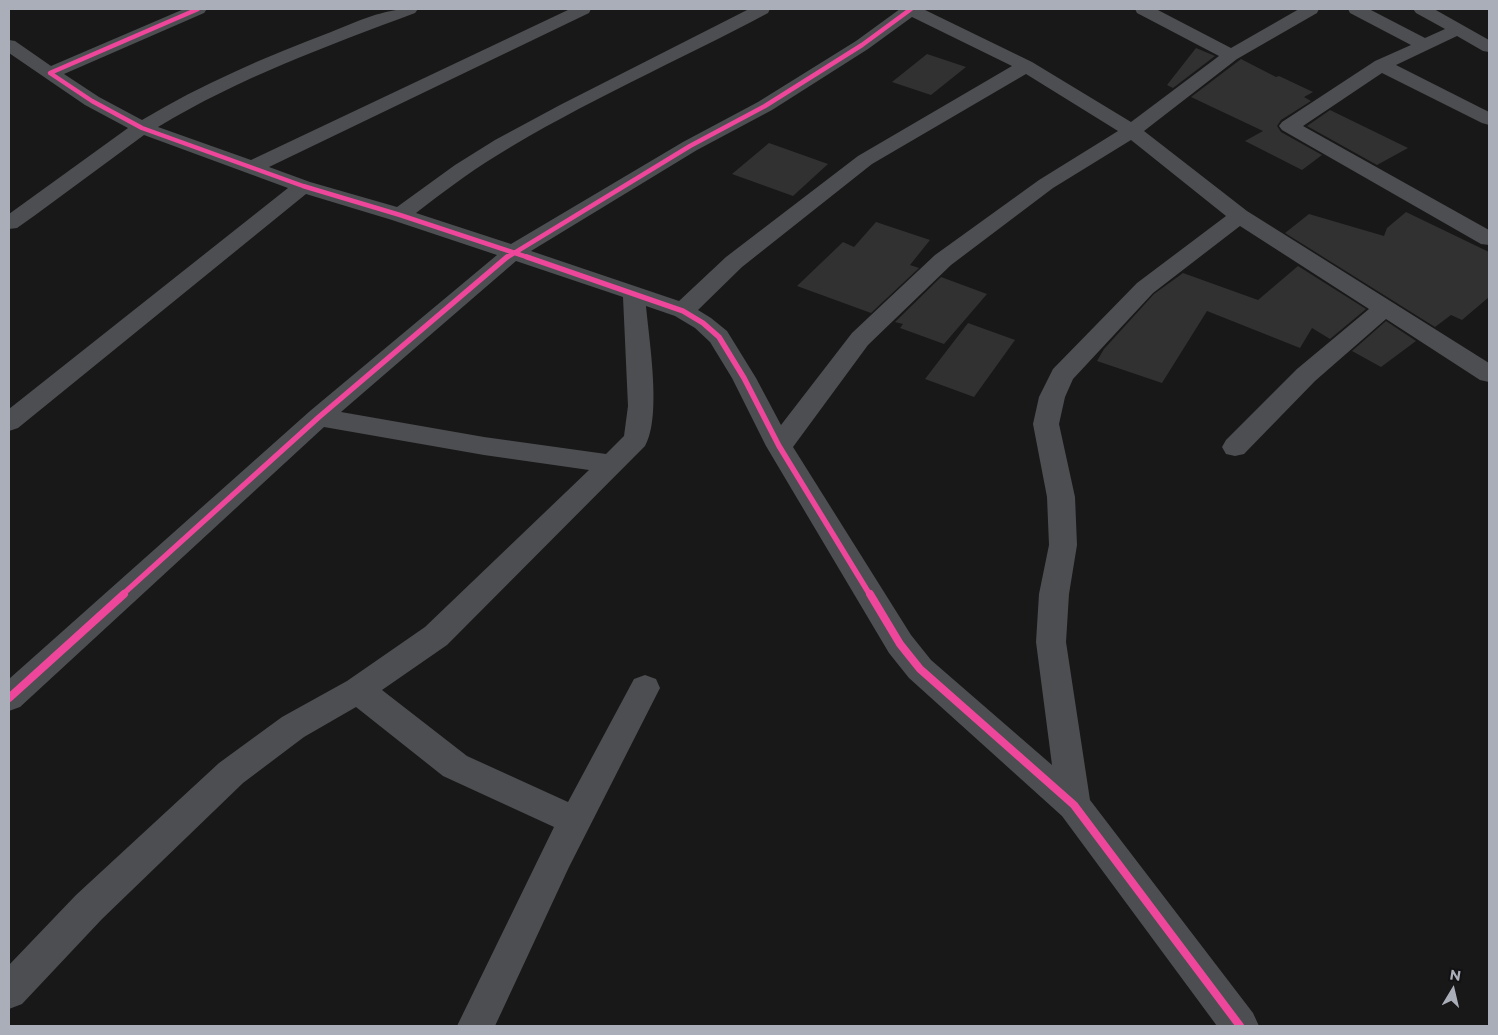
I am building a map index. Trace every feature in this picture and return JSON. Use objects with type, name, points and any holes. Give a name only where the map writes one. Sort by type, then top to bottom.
[{"type":"street","points":[[50,73],[198,9]]},
{"type":"street","points":[[9,223],[142,128],[213,89],[271,61],[410,9]]},
{"type":"street","points":[[253,168],[583,9]]},
{"type":"street","points":[[400,215],[448,178],[501,144],[590,96],[762,9]]},
{"type":"street","points":[[9,698],[318,417],[512,253],[690,146],[765,106],[862,45],[911,9],[1026,66],[1132,132],[1239,216],[1489,374]]},
{"type":"street","points":[[1143,9],[1231,56]]},
{"type":"street","points":[[779,446],[860,339],[943,260],[1046,184],[1132,132],[1231,56],[1311,9]]},
{"type":"street","points":[[1356,9],[1425,45]]},
{"type":"street","points":[[1422,9],[1489,47]]},
{"type":"street","points":[[1457,30],[1381,65],[1289,126],[1489,239]]},
{"type":"street","points":[[9,45],[92,101],[142,128],[303,186],[400,215],[634,292],[683,311],[703,323],[719,337],[744,378],[779,446],[900,644],[920,669],[1074,805],[1240,1026]]},
{"type":"street","points":[[1381,65],[1489,119]]},
{"type":"street","points":[[683,311],[734,262],[865,160],[1026,66]]},
{"type":"street","points":[[9,422],[303,186]]},
{"type":"street","points":[[1074,805],[1052,642],[1054,594],[1063,545],[1061,497],[1046,424],[1052,396],[1062,375],[1145,288],[1239,216]]},
{"type":"street","points":[[9,991],[116,880],[231,773],[293,727],[358,690],[436,636],[567,509],[636,438],[641,406],[634,292]]},
{"type":"street","points":[[1235,447],[1306,375],[1385,308]]},
{"type":"street","points":[[318,417],[484,446],[611,464]]},
{"type":"street","points":[[476,1026],[576,820],[645,688]]},
{"type":"street","points":[[358,690],[455,766],[532,803],[576,820]]},
{"type":"building","points":[[1196,48],[1215,56],[1173,88],[1167,85]]},
{"type":"building","points":[[927,54],[966,67],[931,95],[892,82]]},
{"type":"building","points":[[1241,59],[1276,77],[1279,76],[1313,92],[1304,97],[1311,101],[1281,120],[1277,126],[1281,132],[1322,155],[1302,170],[1245,141],[1263,131],[1191,97]]},
{"type":"building","points":[[1330,110],[1408,148],[1377,165],[1307,126]]},
{"type":"building","points":[[769,143],[828,164],[793,196],[732,174]]},
{"type":"building","points":[[1406,212],[1489,252],[1489,297],[1462,320],[1451,315],[1435,327],[1285,233],[1309,214],[1384,236],[1387,228]]},
{"type":"building","points":[[876,222],[930,240],[910,265],[919,268],[871,313],[797,286],[843,242],[854,247]]},
{"type":"building","points":[[1298,266],[1366,309],[1330,339],[1312,328],[1300,348],[1207,311],[1162,383],[1097,361],[1104,349],[1154,294],[1183,273],[1258,300]]},
{"type":"building","points":[[941,277],[987,294],[944,344],[900,328],[903,324],[895,322]]},
{"type":"building","points":[[1386,321],[1416,341],[1381,367],[1352,351]]},
{"type":"building","points":[[968,323],[1015,340],[974,397],[925,379]]},
{"type":"cycle path","points":[[198,9],[50,73],[92,101],[142,128],[303,186],[400,215],[634,293],[683,311],[703,323],[719,337],[744,378],[779,446],[900,644],[920,669],[1074,805],[1240,1026]]},
{"type":"cycle path","points":[[9,698],[319,417],[512,253],[690,146],[765,106],[862,45],[911,9]]}]
